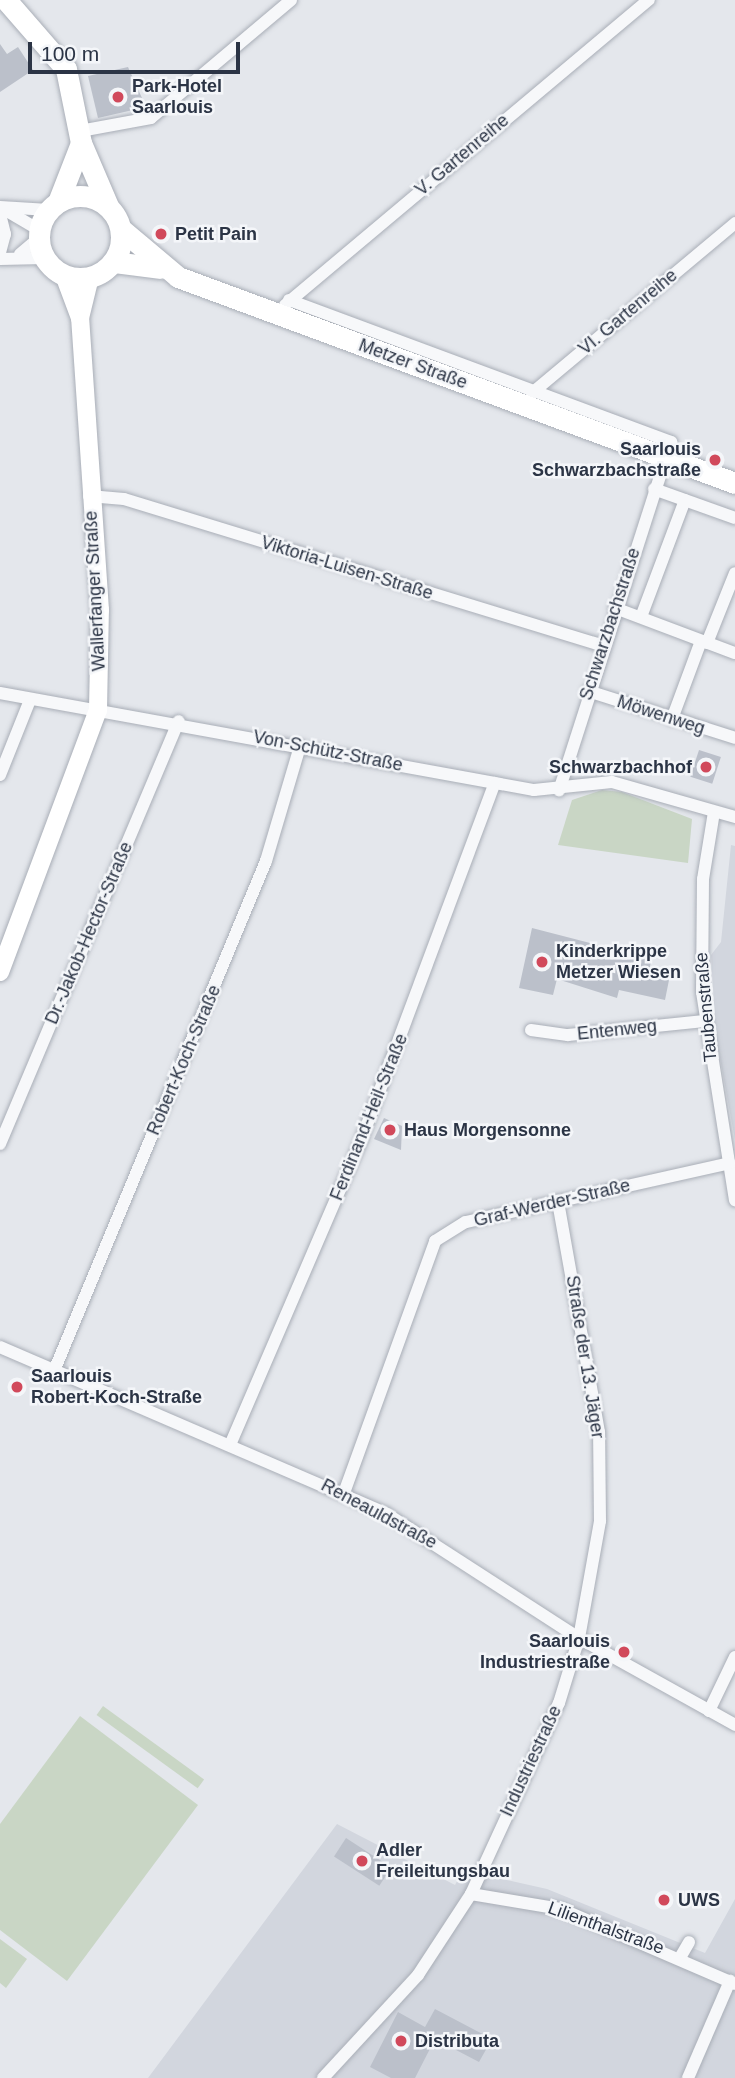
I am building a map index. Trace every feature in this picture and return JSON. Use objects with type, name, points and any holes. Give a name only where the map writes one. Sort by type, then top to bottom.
[{"type":"main road","points":[[6,0],[66,69],[81,137],[97,181],[121,229],[113,262],[90,277],[64,275],[41,242],[66,183],[81,137]]},
{"type":"main road","points":[[54,206],[82,195],[108,206]]},
{"type":"main road","name":"Metzer Straße","points":[[121,229],[161,268]]},
{"type":"main road","name":"Metzer Straße","points":[[113,262],[161,268],[285,308],[530,397],[665,459],[735,484]]},
{"type":"main road","name":"Wallerfanger Straße","points":[[64,275],[80,318]]},
{"type":"main road","name":"Wallerfanger Straße","points":[[0,972],[98,710],[100,610],[89,496],[80,318],[90,277]]},
{"type":"street","points":[[81,137],[151,118],[291,0]]},
{"type":"street","name":"V. Gartenreihe","points":[[285,308],[649,0]]},
{"type":"street","points":[[1,210],[54,206]]},
{"type":"street","points":[[1,210],[41,242]]},
{"type":"street","points":[[0,253],[5,234],[1,210]]},
{"type":"street","name":"VI. Gartenreihe","points":[[530,397],[735,223]]},
{"type":"street","points":[[0,259],[20,254],[41,242]]},
{"type":"street","points":[[20,254],[41,242]]},
{"type":"street","name":"Schwarzbachstraße","points":[[559,790],[588,691],[665,459]]},
{"type":"street","points":[[654,489],[735,518]]},
{"type":"street","name":"Viktoria-Luisen-Straße","points":[[89,496],[124,499],[604,646]]},
{"type":"street","name":"Schwarzbachstraße","points":[[641,617],[685,500]]},
{"type":"street","points":[[672,719],[735,573]]},
{"type":"street","points":[[615,608],[735,653]]},
{"type":"street","name":"Möwenweg","points":[[588,691],[735,738]]},
{"type":"street","name":"Von-Schütz-Straße","points":[[0,693],[30,700],[179,721],[495,783],[559,790],[612,782],[735,817]]},
{"type":"street","points":[[0,775],[30,700]]},
{"type":"street","name":"Dr.-Jakob-Hector-Straße","points":[[0,1144],[179,721]]},
{"type":"street","name":"Robert-Koch-Straße","points":[[54,1371],[266,861],[300,746]]},
{"type":"street","name":"Ferdinand-Heil-Straße","points":[[230,1445],[362,1138],[495,783]]},
{"type":"street","name":"Taubenstraße","points":[[714,812],[702,909],[704,1021],[735,1200]]},
{"type":"street","name":"Entenweg","points":[[531,1030],[568,1035],[704,1021]]},
{"type":"street","name":"Graf-Werder-Straße","points":[[344,1493],[435,1241],[467,1222],[729,1163]]},
{"type":"street","name":"Straße der 13. Jäger","points":[[558,1201],[599,1432],[600,1521],[579,1638]]},
{"type":"street","name":"Reneauldstraße","points":[[0,1347],[344,1493],[426,1537],[579,1638],[735,1725]]},
{"type":"street","name":"Industriestraße","points":[[323,2078],[418,1975],[471,1894],[559,1703],[579,1638]]},
{"type":"street","points":[[709,1711],[735,1657]]},
{"type":"street","name":"Lilienthalstraße","points":[[471,1894],[561,1909],[681,1956],[732,1982]]},
{"type":"street","points":[[681,1956],[689,1941]]},
{"type":"street","points":[[688,2078],[732,1982]]},
{"type":"shaded area","points":[[731,845],[735,846],[735,1140],[716,1036],[711,955],[721,942]]},
{"type":"shaded area","points":[[337,1824],[455,1885],[463,1870],[547,1889],[705,1953],[735,1899],[735,2078],[148,2078]]},
{"type":"green space","points":[[602,790],[622,792],[692,819],[688,863],[558,845],[572,800]]},
{"type":"green space","points":[[103,1706],[204,1779],[198,1788],[97,1715]]},
{"type":"green space","points":[[80,1716],[198,1805],[67,1981],[0,1930],[0,1824]]},
{"type":"green space","points":[[0,1939],[27,1959],[6,1988],[0,1983]]},
{"type":"building","points":[[0,44],[7,54],[18,47],[33,70],[0,92]]},
{"type":"building","name":"Park-Hotel Saarlouis","points":[[128,67],[146,107],[98,118],[88,76]]},
{"type":"building","name":"Schwarzbachhof","points":[[699,750],[721,757],[712,784],[690,777]]},
{"type":"building","points":[[532,928],[621,951],[623,944],[641,947],[640,954],[652,957],[649,971],[670,975],[665,1000],[619,990],[617,998],[557,979],[553,995],[519,988]]},
{"type":"building","name":"Haus Morgensonne","points":[[384,1118],[402,1126],[401,1150],[374,1139]]},
{"type":"building","name":"Adler Freileitungsbau","points":[[346,1838],[391,1867],[379,1886],[334,1856]]},
{"type":"building","points":[[435,2009],[492,2039],[479,2062],[435,2039],[415,2078],[391,2078],[370,2067],[398,2012],[425,2027]]},
{"type":"place","name":"Park-Hotel Saarlouis","points":[[118,97]]},
{"type":"place","name":"Petit Pain","points":[[161,234]]},
{"type":"place","name":"Saarlouis Schwarzbachstraße","points":[[715,460]]},
{"type":"place","name":"Schwarzbachhof","points":[[706,767]]},
{"type":"place","name":"Kinderkrippe Metzer Wiesen","points":[[542,962]]},
{"type":"place","name":"Haus Morgensonne","points":[[390,1130]]},
{"type":"place","name":"Saarlouis Robert-Koch-Straße","points":[[17,1387]]},
{"type":"place","name":"Saarlouis Industriestraße","points":[[624,1652]]},
{"type":"place","name":"Adler Freileitungsbau","points":[[362,1861]]},
{"type":"place","name":"UWS","points":[[664,1900]]},
{"type":"place","name":"Distributa","points":[[401,2041]]}]
